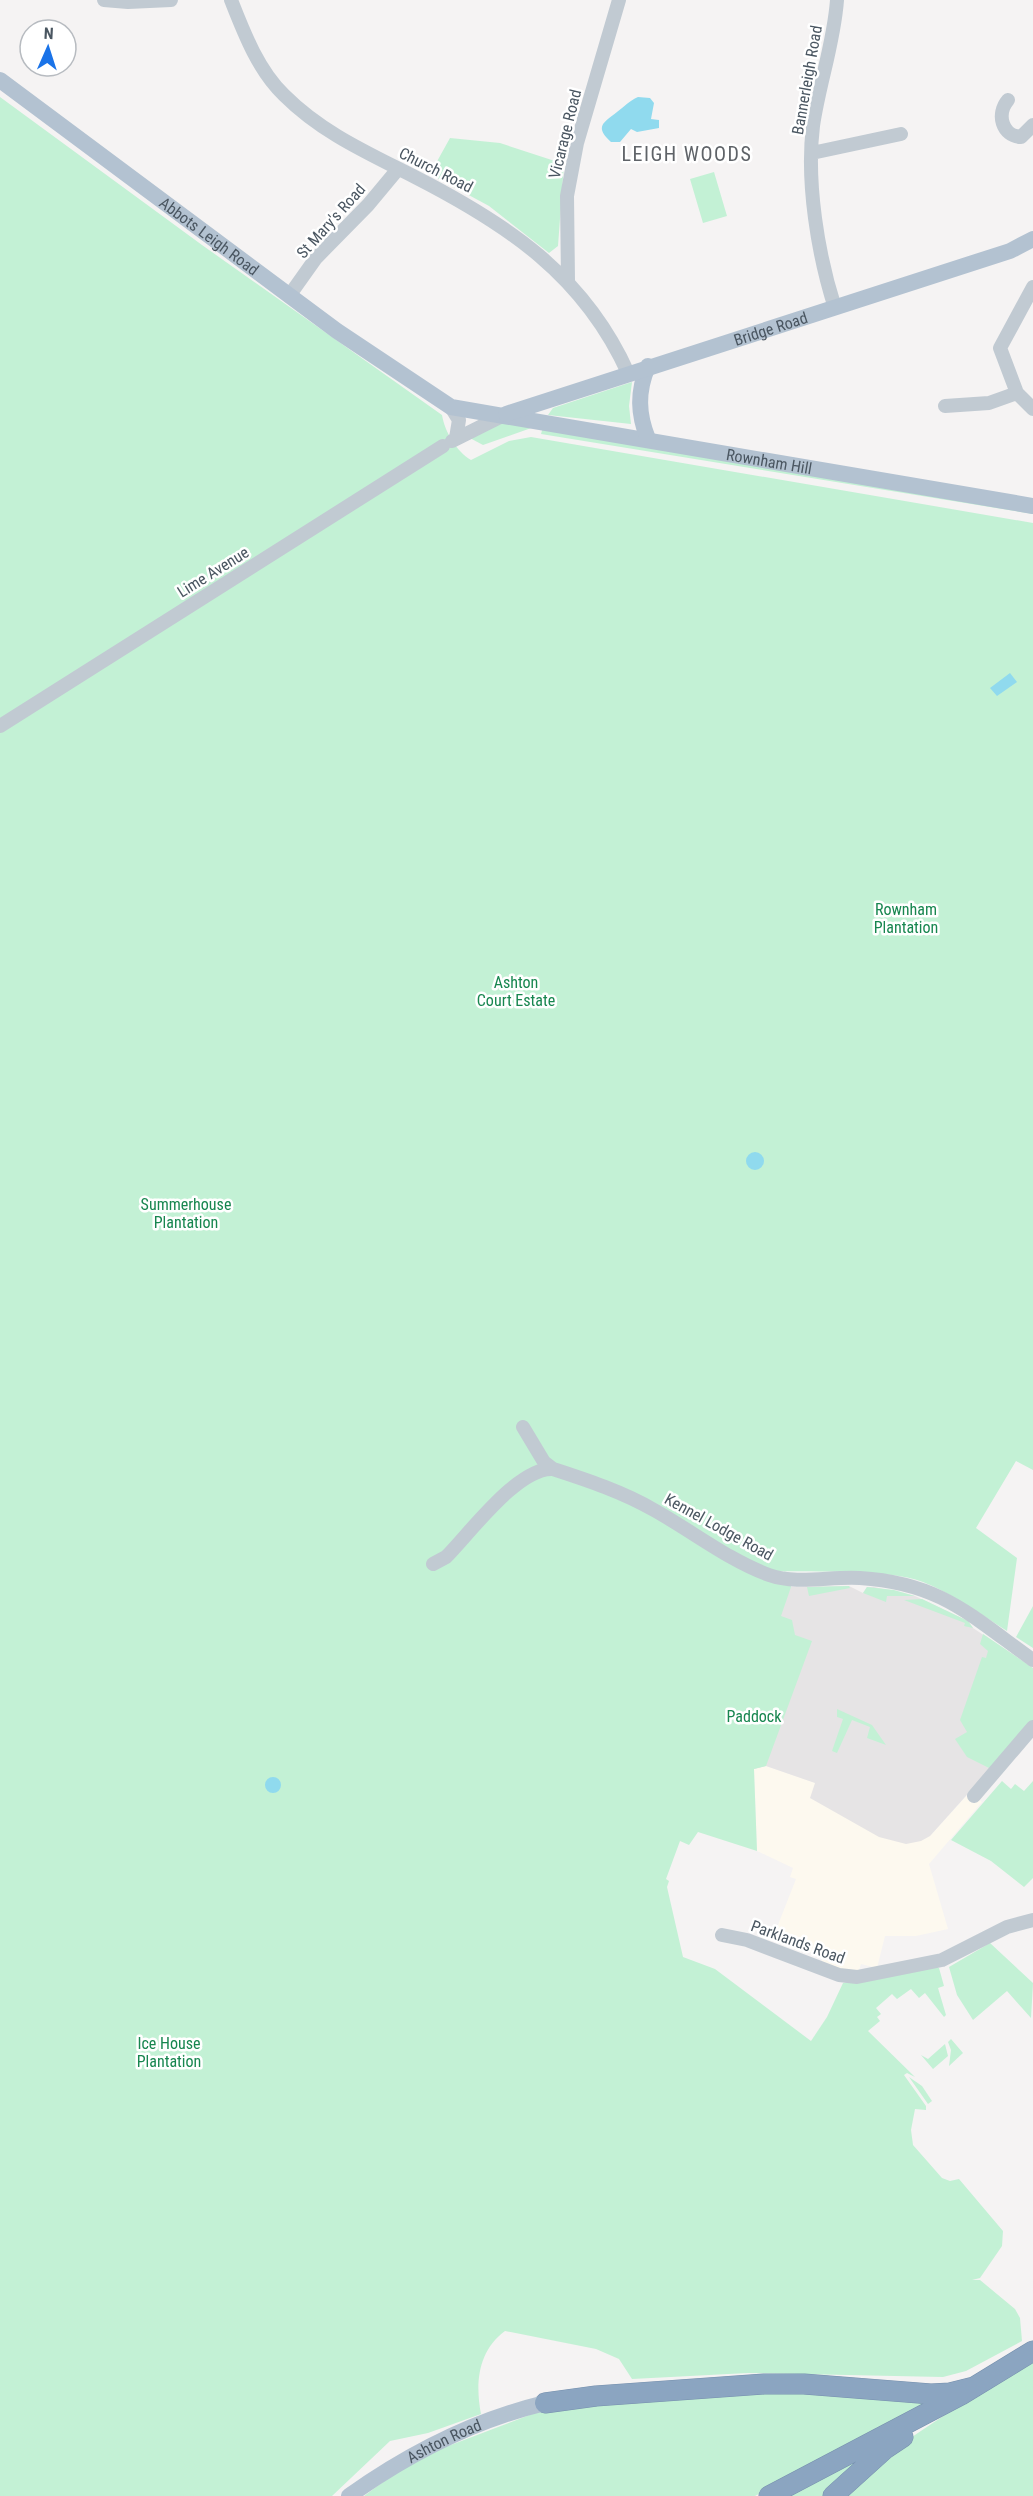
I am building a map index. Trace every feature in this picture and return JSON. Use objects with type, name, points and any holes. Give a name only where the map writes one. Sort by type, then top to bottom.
[{"type":"highway","points":[[770,2496],[967,2391],[1033,2351]]},
{"type":"highway","points":[[545,2403],[596,2396],[764,2384],[804,2384],[932,2394],[967,2391]]},
{"type":"highway","points":[[833,2496],[885,2449],[967,2391]]},
{"type":"main road","name":"Abbots Leigh Road","points":[[0,80],[289,296],[383,363],[452,406],[471,411],[500,413]]},
{"type":"main road","name":"Bridge Road","points":[[500,413],[1010,251],[1033,239]]},
{"type":"main road","points":[[648,366],[641,386],[639,405],[640,420],[648,439]]},
{"type":"main road","name":"Abbots Leigh Road","points":[[423,388],[500,413]]},
{"type":"main road","name":"Rownham Hill","points":[[500,413],[1033,506]]},
{"type":"main road","name":"Ashton Road","points":[[349,2496],[410,2455],[470,2429],[545,2403]]},
{"type":"street","points":[[104,0],[128,2],[171,0]]},
{"type":"street","name":"Church Road","points":[[231,0],[258,60],[282,94],[315,122],[365,153],[474,207],[520,237],[568,280],[617,347],[628,373]]},
{"type":"street","name":"Vicarage Road","points":[[568,280],[567,196],[577,143],[619,0]]},
{"type":"street","name":"Bannerleigh Road","points":[[835,308],[822,259],[812,153],[818,100],[837,0]]},
{"type":"street","points":[[1001,105],[1002,123],[1014,136],[1025,136],[1033,125]]},
{"type":"street","points":[[812,153],[901,134]]},
{"type":"street","name":"St Mary's Road","points":[[289,296],[316,258],[398,169]]},
{"type":"street","points":[[1033,287],[1000,348],[1017,393],[1033,409]]},
{"type":"street","points":[[945,406],[981,404],[1017,393]]},
{"type":"street","points":[[450,442],[459,420],[452,406]]},
{"type":"street","name":"Lime Avenue","points":[[0,726],[450,442],[500,413]]},
{"type":"street","name":"Kennel Lodge Road","points":[[523,1427],[544,1462],[553,1469],[652,1508],[749,1567],[772,1576],[792,1579],[883,1580],[933,1593],[968,1611],[1033,1660]]},
{"type":"street","points":[[434,1564],[446,1557],[518,1482],[541,1468],[553,1469]]},
{"type":"street","points":[[974,1796],[1033,1726]]},
{"type":"street","name":"Parklands Road","points":[[722,1935],[747,1940],[839,1975],[857,1977],[942,1960],[1007,1928],[1033,1920]]},
{"type":"shaded area","points":[[790,1582],[790,1587],[849,1586],[863,1593],[867,1587],[874,1587],[915,1596],[968,1621],[973,1628],[1033,1668],[1033,1721],[930,1836],[921,1841],[906,1844],[879,1837],[810,1798],[815,1783],[766,1766],[754,1769],[716,1737]]},
{"type":"shaded area","points":[[766,1766],[816,1783],[811,1798],[930,1836],[970,1792],[982,1802],[929,1864],[948,1929],[916,1936],[885,1936],[877,1968],[861,1964],[858,1973],[821,1965],[823,1955],[786,1945],[788,1935],[776,1930],[796,1879],[790,1877],[793,1868],[757,1851],[754,1769]]},
{"type":"green space","name":"Ashton Court Estate","points":[[0,97],[202,245],[442,415],[452,440],[471,460],[509,441],[531,437],[1033,523],[1033,1470],[1016,1461],[976,1528],[1017,1558],[1007,1631],[945,1592],[923,1582],[871,1573],[775,1571],[790,1582],[791,1587],[781,1616],[792,1620],[795,1635],[812,1641],[766,1766],[754,1769],[757,1851],[698,1832],[689,1845],[680,1841],[666,1879],[669,1881],[667,1887],[683,1957],[715,1969],[811,2041],[827,2017],[843,1983],[932,1966],[939,1968],[944,1986],[938,1988],[946,2015],[944,2017],[925,1993],[919,1998],[911,1989],[897,1999],[892,1994],[876,2008],[881,2014],[877,2017],[880,2021],[868,2031],[915,2077],[907,2073],[904,2075],[926,2106],[926,2110],[915,2109],[911,2130],[913,2145],[942,2178],[950,2181],[959,2179],[1003,2231],[1002,2246],[980,2278],[972,2280],[980,2280],[1015,2309],[1020,2318],[1022,2341],[966,2371],[943,2377],[748,2373],[632,2379],[619,2359],[596,2349],[505,2331],[489,2348],[481,2368],[478,2391],[481,2414],[428,2433],[390,2441],[332,2496],[0,2496]]},
{"type":"green space","points":[[450,138],[500,143],[564,164],[558,246],[549,253],[489,206],[430,174]]},
{"type":"green space","points":[[714,172],[727,216],[703,223],[690,179]]},
{"type":"green space","points":[[632,382],[629,406],[631,424],[548,415],[553,408]]},
{"type":"green space","points":[[501,423],[534,427],[483,445],[468,437]]},
{"type":"green space","points":[[543,427],[1033,510],[1033,514],[541,434]]},
{"type":"green space","points":[[849,1586],[850,1588],[809,1596],[807,1587]]},
{"type":"green space","points":[[867,1587],[894,1590],[915,1596],[887,1596],[886,1602],[863,1593]]},
{"type":"green space","points":[[922,1599],[968,1621],[973,1628],[904,1600]]},
{"type":"green space","points":[[1033,1606],[1033,1648],[1016,1637]]},
{"type":"green space","points":[[983,1634],[1033,1668],[1033,1721],[991,1769],[967,1757],[955,1739],[967,1732],[960,1720],[982,1657],[986,1658],[988,1651],[980,1644]]},
{"type":"green space","points":[[837,1709],[872,1725],[886,1745],[867,1738],[870,1727],[852,1720],[837,1753],[832,1751],[843,1719],[837,1717]]},
{"type":"green space","points":[[1002,1781],[1011,1789],[1015,1784],[1024,1791],[1033,1781],[1033,1878],[1024,1887],[991,1861],[951,1840]]},
{"type":"green space","points":[[990,1943],[1033,1983],[1031,2018],[1007,1991],[973,2020],[957,1995],[949,1967]]},
{"type":"green space","points":[[951,2039],[963,2053],[949,2066],[951,2050],[948,2042]]},
{"type":"green space","points":[[945,2044],[948,2056],[933,2069],[921,2055],[928,2059]]},
{"type":"green space","points":[[909,2077],[922,2086],[932,2101],[928,2104]]},
{"type":"green space","points":[[1033,2356],[1033,2496],[840,2496],[888,2453]]},
{"type":"green space","points":[[746,2392],[930,2401],[755,2496],[364,2496],[414,2459],[540,2411]]},
{"type":"green space","points":[[902,2434],[827,2496],[785,2496]]},
{"type":"water","points":[[638,97],[650,98],[654,103],[651,119],[659,120],[659,128],[637,132],[631,129],[620,142],[611,142],[603,132],[603,125]]},
{"type":"water","points":[[1010,673],[1017,682],[997,696],[990,688]]},
{"type":"water","points":[[751,1152],[759,1152],[764,1157],[762,1168],[751,1170],[746,1165],[746,1157]]},
{"type":"water","points":[[273,1777],[279,1779],[281,1785],[279,1791],[273,1793],[267,1791],[265,1785],[267,1779]]},
{"type":"district","name":"LEIGH WOODS","points":[[687,154]]},
{"type":"park label","name":"Rownham Plantation","points":[[906,918]]},
{"type":"park label","name":"Summerhouse Plantation","points":[[186,1213]]},
{"type":"park label","name":"Paddock","points":[[754,1716]]},
{"type":"park label","name":"Ice House Plantation","points":[[169,2052]]}]
